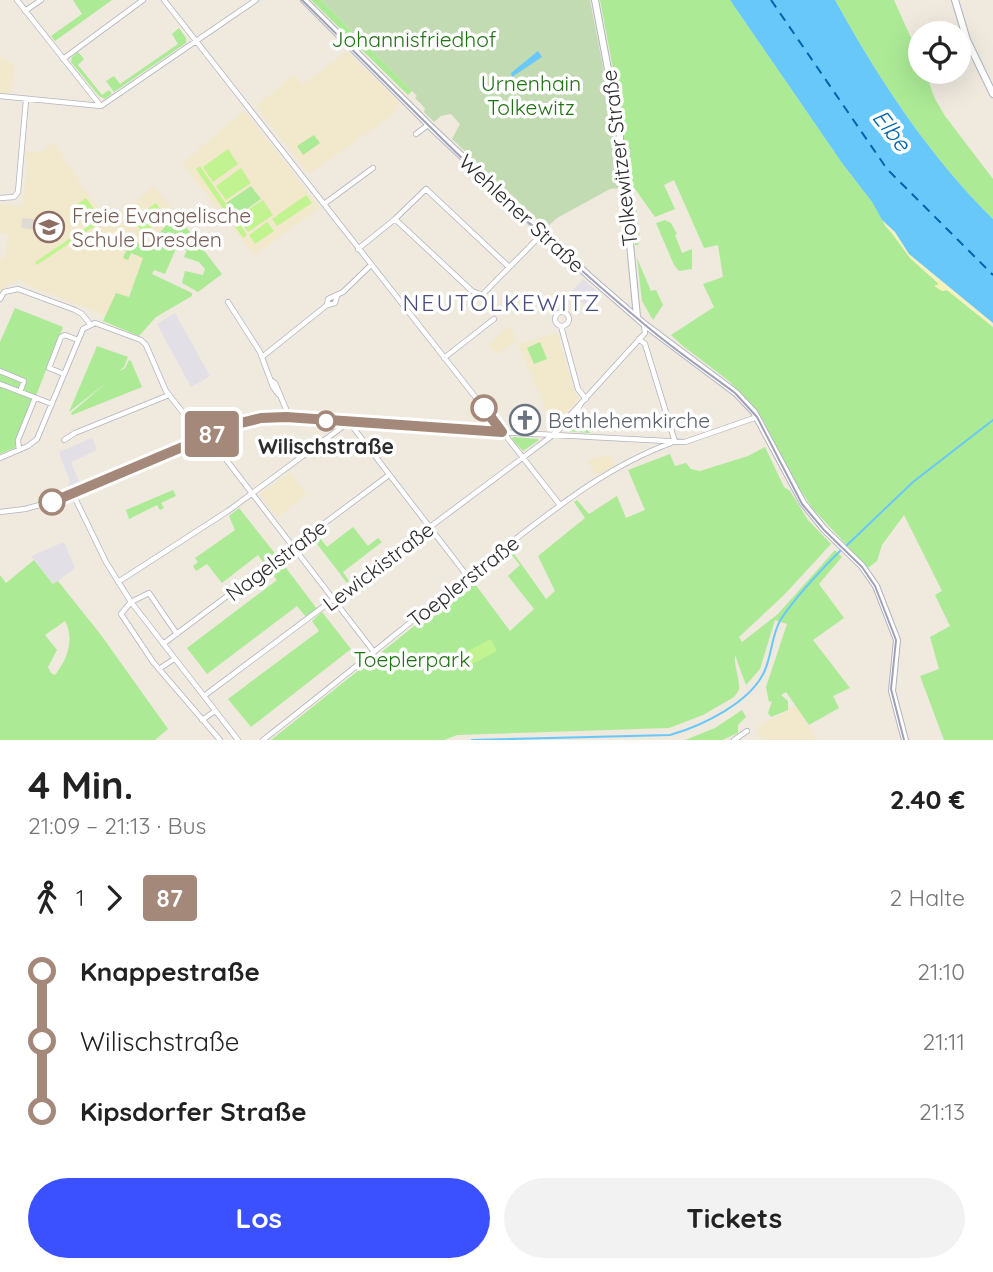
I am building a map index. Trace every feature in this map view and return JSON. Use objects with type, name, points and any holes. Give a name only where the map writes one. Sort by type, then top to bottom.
[{"type":"main road","name":"Wehlener Straße","points":[[304,0],[428,125],[543,233],[644,324],[736,393],[758,417],[803,503],[862,566],[876,586],[896,635],[897,650],[892,687],[905,738]]},
{"type":"main road","name":"Tolkewitzer Straße","points":[[595,0],[619,128],[637,318]]},
{"type":"main road","points":[[955,0],[967,40],[993,94]]},
{"type":"street","points":[[17,0],[101,106]]},
{"type":"street","points":[[25,11],[41,0]]},
{"type":"street","points":[[63,58],[143,0]]},
{"type":"street","points":[[164,0],[560,505]]},
{"type":"street","points":[[0,96],[101,106],[256,0]]},
{"type":"street","points":[[0,198],[14,197],[18,192],[26,100]]},
{"type":"street","points":[[416,134],[428,125]]},
{"type":"street","points":[[324,204],[373,168]]},
{"type":"street","points":[[358,248],[395,219],[426,189],[509,267]]},
{"type":"street","points":[[395,219],[477,295],[485,294],[543,233]]},
{"type":"street","points":[[262,357],[327,305],[335,303],[337,296],[371,265]]},
{"type":"street","points":[[0,299],[4,292],[18,289],[75,310],[90,324]]},
{"type":"street","points":[[228,302],[262,357],[286,409],[286,417]]},
{"type":"street","points":[[444,358],[495,319]]},
{"type":"street","points":[[0,458],[37,439],[83,329],[90,324],[100,324],[141,340],[149,350],[169,395],[252,494],[374,652]]},
{"type":"street","points":[[644,324],[645,333],[639,339],[645,344],[675,442]]},
{"type":"street","points":[[561,326],[578,389],[586,399]]},
{"type":"street","points":[[64,374],[49,368],[61,337],[65,335],[78,340]]},
{"type":"street","name":"Lewickistraße","points":[[204,696],[553,435],[575,415],[580,405],[639,339]]},
{"type":"street","points":[[0,371],[24,381],[20,392]]},
{"type":"street","points":[[0,384],[52,404]]},
{"type":"street","points":[[64,440],[73,433],[169,395]]},
{"type":"street","points":[[19,450],[18,440],[35,398]]},
{"type":"street","points":[[0,512],[35,508],[73,494],[247,421],[286,417],[685,442],[758,417]]},
{"type":"street","points":[[349,422],[468,577]]},
{"type":"street","points":[[118,582],[183,542],[349,422]]},
{"type":"street","name":"Toeplerstraße","points":[[263,740],[587,485],[675,442]]},
{"type":"street","name":"Nagelstraße","points":[[163,645],[389,475]]},
{"type":"street","points":[[73,494],[97,545],[131,602],[238,740]]},
{"type":"street","points":[[177,634],[149,593],[131,602],[121,614],[153,662],[220,740]]},
{"type":"street","points":[[159,668],[174,659]]},
{"type":"street","points":[[202,720],[215,711]]},
{"type":"street","points":[[734,740],[747,731]]},
{"type":"shaded area","points":[[346,51],[398,101],[397,109],[309,174],[256,106],[292,76],[302,84]]},
{"type":"shaded area","points":[[0,57],[14,64],[11,94],[0,93]]},
{"type":"shaded area","points":[[244,110],[320,208],[254,255],[182,164]]},
{"type":"shaded area","points":[[54,143],[106,221],[154,186],[176,214],[148,246],[128,297],[116,293],[107,316],[25,284],[20,278],[0,291],[0,259],[5,259],[8,234],[0,233],[0,204],[23,206],[23,184],[26,181],[28,159],[25,156],[26,151],[39,152]]},
{"type":"shaded area","points":[[22,218],[45,220],[44,231],[21,228]]},
{"type":"shaded area","points":[[583,279],[598,292],[585,305],[571,292]]},
{"type":"shaded area","points":[[175,313],[210,376],[191,387],[157,324]]},
{"type":"shaded area","points":[[510,325],[517,341],[496,354],[488,345]]},
{"type":"shaded area","points":[[557,333],[579,399],[555,425],[549,417],[518,344]]},
{"type":"shaded area","points":[[92,438],[97,450],[71,462],[80,484],[71,488],[68,486],[70,482],[59,452]]},
{"type":"shaded area","points":[[610,455],[615,466],[596,476],[587,460]]},
{"type":"shaded area","points":[[290,472],[306,495],[277,517],[260,494]]},
{"type":"shaded area","points":[[64,542],[75,568],[54,584],[31,556]]},
{"type":"shaded area","points":[[797,705],[817,740],[762,740],[756,728]]},
{"type":"green space","points":[[73,0],[112,0],[55,41],[51,36],[82,14]]},
{"type":"green space","points":[[311,0],[321,0],[412,91],[408,95]]},
{"type":"green space","name":"Urnenhain Tolkewitz","points":[[321,0],[590,0],[612,113],[620,188],[610,189],[557,218],[546,228],[452,139],[460,124],[451,114],[441,116],[434,122],[424,112],[425,108],[415,98],[417,96]]},
{"type":"green space","points":[[600,0],[730,0],[910,258],[939,284],[942,291],[947,290],[993,327],[993,740],[944,740],[920,676],[939,669],[930,637],[950,626],[935,595],[942,591],[904,515],[882,545],[877,561],[868,568],[813,509],[751,403],[729,381],[671,335],[714,307],[703,284],[723,277],[718,245],[704,248],[674,180],[664,185],[675,209],[655,217],[628,179],[621,111]]},
{"type":"green space","points":[[835,0],[894,0],[908,31],[908,84],[929,84],[945,116],[993,179],[993,219],[926,143],[869,58]]},
{"type":"green space","points":[[179,28],[186,38],[186,43],[114,92],[106,81],[114,76],[120,84],[178,44],[172,34]]},
{"type":"green space","points":[[78,52],[84,59],[78,65],[102,95],[109,90],[112,94],[105,99],[99,96],[71,62]]},
{"type":"green space","points":[[314,135],[320,143],[303,155],[297,146]]},
{"type":"green space","points":[[228,149],[238,164],[213,182],[203,167]]},
{"type":"green space","points":[[200,166],[247,235],[243,238],[196,169]]},
{"type":"green space","points":[[241,168],[251,183],[226,200],[216,186]]},
{"type":"green space","points":[[251,186],[261,199],[236,217],[226,203]]},
{"type":"green space","points":[[629,194],[635,198],[640,240],[638,245],[635,245]]},
{"type":"green space","points":[[306,195],[312,203],[277,226],[272,219]]},
{"type":"green space","points":[[86,198],[99,216],[88,223],[76,205]]},
{"type":"green space","points":[[263,200],[273,215],[248,232],[237,217]]},
{"type":"green space","points":[[156,203],[166,217],[142,233],[133,219]]},
{"type":"green space","points":[[176,214],[222,274],[198,292],[182,283],[185,271],[203,275],[205,269],[199,262],[184,257],[187,250],[173,245],[175,251],[165,274],[154,270],[152,274],[192,293],[192,296],[156,317],[139,336],[103,321],[116,293],[129,297],[143,258],[131,253],[128,260],[123,258],[126,251],[145,239],[150,244]]},
{"type":"green space","points":[[99,219],[101,222],[37,265],[35,262]]},
{"type":"green space","points":[[665,220],[671,223],[677,234],[675,235],[682,253],[692,249],[692,269],[679,271],[674,265],[656,223]]},
{"type":"green space","points":[[267,222],[274,231],[255,244],[249,235]]},
{"type":"green space","points":[[637,258],[651,291],[656,290],[663,305],[653,320],[642,301]]},
{"type":"green space","points":[[15,308],[63,327],[17,444],[15,448],[0,454],[0,342]]},
{"type":"green space","points":[[540,342],[547,359],[534,364],[527,348]]},
{"type":"green space","points":[[97,346],[128,357],[124,367],[118,372],[125,368],[129,360],[131,361],[142,387],[72,415],[71,413],[106,383],[69,412]]},
{"type":"green space","points":[[581,411],[592,420],[590,433],[565,431]]},
{"type":"green space","points":[[513,437],[538,439],[539,440],[523,451]]},
{"type":"green space","name":"Toeplerpark","points":[[765,447],[784,487],[790,491],[808,520],[831,544],[784,595],[739,637],[742,642],[778,614],[835,550],[842,557],[819,584],[844,618],[813,640],[850,688],[833,696],[839,708],[809,725],[786,692],[781,695],[788,701],[788,710],[771,717],[768,713],[772,701],[769,702],[766,687],[787,624],[775,620],[760,669],[746,685],[735,655],[739,690],[734,697],[703,715],[669,728],[457,735],[444,740],[271,740],[472,580],[510,631],[534,609],[508,576],[520,565],[510,553],[512,551],[546,599],[555,591],[538,556],[585,518],[574,502],[577,500],[589,514],[617,496],[626,518],[645,510],[628,470],[670,454],[675,466],[686,463],[691,469],[700,471],[748,456]]},
{"type":"green space","points":[[173,490],[176,496],[161,503],[164,508],[160,510],[157,505],[129,519],[126,510]]},
{"type":"green space","points":[[239,508],[277,556],[265,565],[258,555],[222,583],[207,564],[196,571],[193,566],[198,562],[195,558],[235,530],[229,516]]},
{"type":"green space","points":[[353,527],[368,546],[378,538],[382,542],[343,572],[349,581],[347,583],[314,540],[319,537],[327,547]]},
{"type":"green space","points":[[34,560],[53,584],[58,581],[101,635],[168,729],[155,740],[0,740],[0,575],[6,583]],"holes":[[[65,621],[68,628],[68,649],[55,675],[48,667],[57,650],[45,635]]]},
{"type":"green space","points":[[280,560],[317,609],[306,617],[297,606],[207,674],[187,648],[277,580],[268,569]]},
{"type":"green space","points":[[322,612],[351,649],[251,727],[228,699],[319,631],[312,621]]},
{"type":"green space","points":[[491,639],[497,651],[463,669],[456,657]]},
{"type":"green space","points":[[742,710],[746,717],[738,725],[738,733],[722,740],[685,740],[715,728]]},
{"type":"sand","points":[[882,220],[895,232],[909,254],[989,320],[993,327],[947,290],[942,291],[934,286],[939,284],[910,258]]},
{"type":"water","name":"Elbe","points":[[730,0],[835,0],[887,87],[926,143],[993,219],[993,323],[909,254],[895,232],[882,220]]},
{"type":"water","points":[[538,51],[542,57],[512,77],[511,73]]},
{"type":"waterway","points":[[845,547],[913,482],[993,420]]},
{"type":"waterway","points":[[472,740],[670,735],[711,719],[738,702],[758,682],[765,670],[781,619],[801,592],[841,550]]},
{"type":"ferry route","points":[[771,0],[887,169],[993,275]]},
{"type":"tram line","points":[[302,0],[551,243],[650,329],[735,393],[757,417],[802,504],[862,567],[875,586],[896,640],[891,689],[904,740]]},
{"type":"bus line","name":"87","points":[[52,502],[247,421],[286,417],[502,432],[484,408]]},
{"type":"place","name":"Freie Evangelische Schule Dresden","points":[[49,227]]},
{"type":"place","name":"Bethlehemkirche","points":[[525,420]]},
{"type":"place","name":"Wilischstraße","points":[[326,421]]},
{"type":"district","name":"NEUTOLKEWITZ","points":[[502,302]]},
{"type":"park label","name":"Johannisfriedhof","points":[[414,39]]}]
